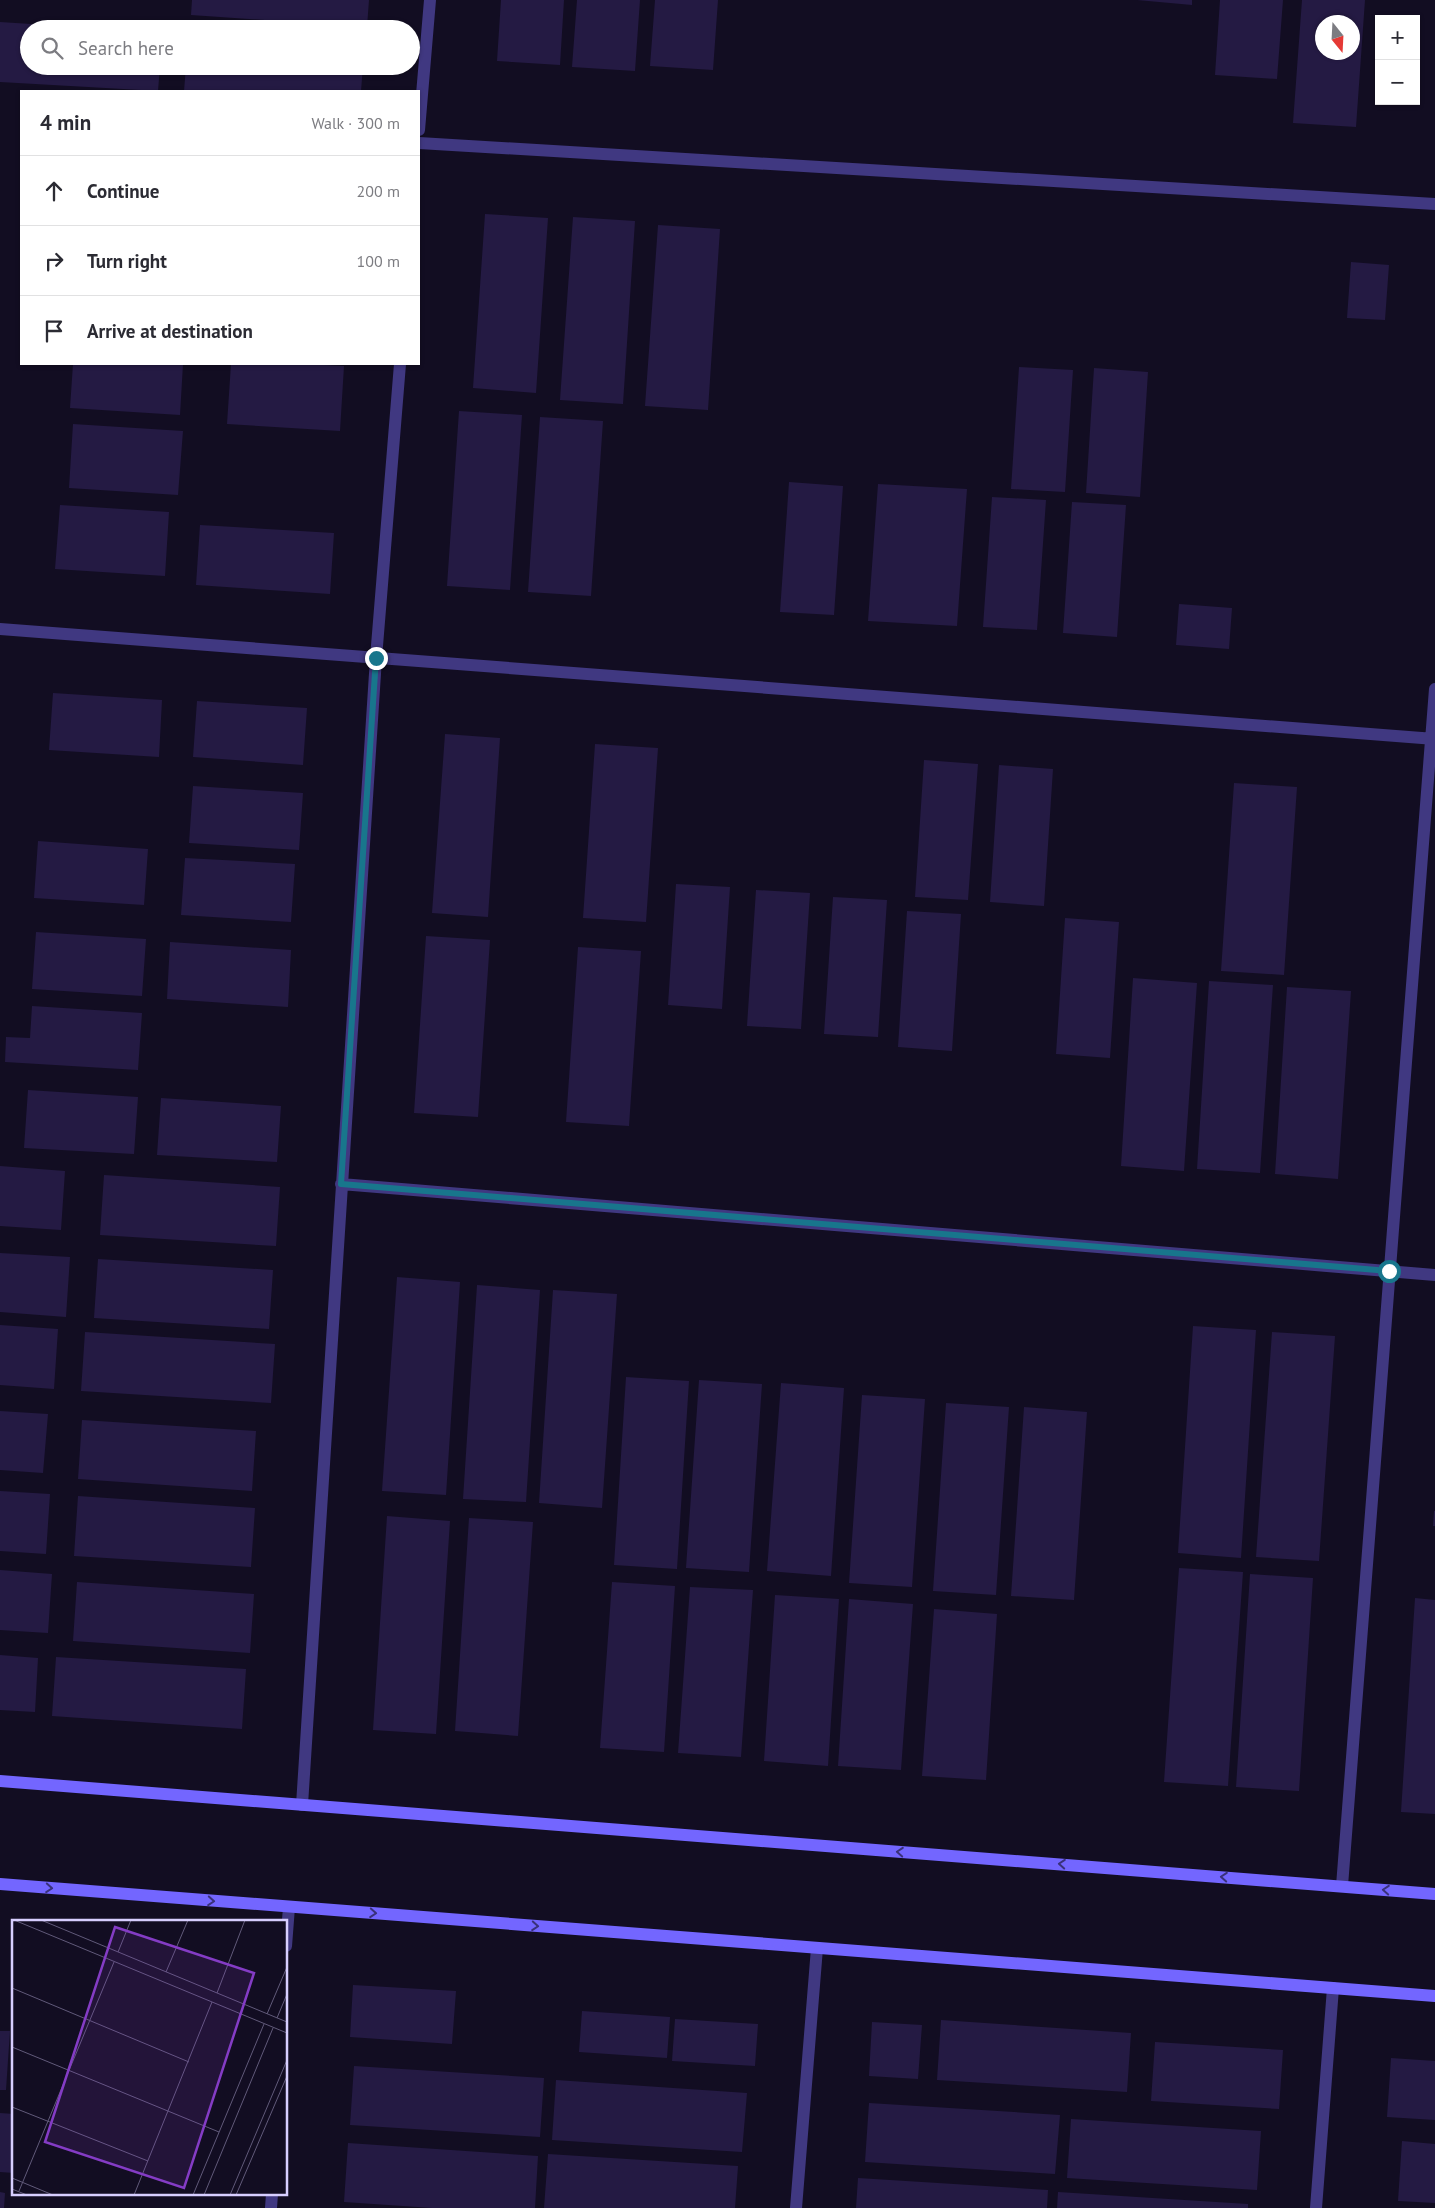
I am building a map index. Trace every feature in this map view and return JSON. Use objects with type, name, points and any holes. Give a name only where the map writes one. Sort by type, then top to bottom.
[{"type":"street","points":[[0,1781],[1435,1894]]},
{"type":"street","points":[[0,1884],[1435,1996]]},
{"type":"lane","points":[[420,118],[430,0]]},
{"type":"lane","points":[[420,143],[1435,204]]},
{"type":"lane","points":[[302,1805],[376,658],[400,365]]},
{"type":"lane","points":[[0,629],[1433,739]]},
{"type":"lane","points":[[1342,1886],[1389,1271],[1433,739],[1435,689]]},
{"type":"lane","points":[[341,1184],[1435,1274]]},
{"type":"lane","points":[[287,1920],[288,1907]]},
{"type":"lane","points":[[796,2208],[817,1948]]},
{"type":"lane","points":[[1316,2208],[1334,1988]]},
{"type":"building","points":[[192,0],[369,0],[368,20],[264,20],[191,15]]},
{"type":"building","points":[[501,0],[564,0],[560,65],[497,61]]},
{"type":"building","points":[[577,0],[640,0],[635,71],[572,67]]},
{"type":"building","points":[[655,0],[718,0],[713,70],[650,66]]},
{"type":"building","points":[[1137,0],[1192,0],[1192,5]]},
{"type":"building","points":[[1220,0],[1283,0],[1277,79],[1215,75]]},
{"type":"building","points":[[1302,0],[1365,0],[1356,127],[1293,123]]},
{"type":"building","points":[[0,22],[20,23],[20,75],[159,75],[158,90],[0,82]]},
{"type":"building","points":[[185,75],[362,75],[361,90],[184,90]]},
{"type":"building","points":[[485,214],[548,218],[536,393],[473,388]]},
{"type":"building","points":[[573,217],[635,221],[623,404],[560,400]]},
{"type":"building","points":[[658,225],[720,229],[708,410],[645,406]]},
{"type":"building","points":[[1351,262],[1389,265],[1385,320],[1347,318]]},
{"type":"building","points":[[73,365],[183,365],[180,415],[70,408]]},
{"type":"building","points":[[231,365],[344,366],[340,431],[227,424]]},
{"type":"building","points":[[1019,367],[1073,370],[1065,492],[1011,489]]},
{"type":"building","points":[[1094,368],[1148,372],[1140,497],[1086,493]]},
{"type":"building","points":[[459,411],[522,415],[510,590],[447,586]]},
{"type":"building","points":[[540,417],[603,421],[591,596],[528,592]]},
{"type":"building","points":[[73,424],[183,431],[178,495],[69,488]]},
{"type":"building","points":[[789,482],[843,486],[834,615],[780,612]]},
{"type":"building","points":[[878,484],[967,489],[957,626],[868,621]]},
{"type":"building","points":[[992,497],[1046,500],[1037,630],[983,627]]},
{"type":"building","points":[[1072,502],[1126,505],[1117,637],[1063,633]]},
{"type":"building","points":[[60,505],[169,512],[165,576],[55,569]]},
{"type":"building","points":[[200,525],[334,533],[330,594],[196,585]]},
{"type":"building","points":[[1179,604],[1232,608],[1229,649],[1176,645]]},
{"type":"building","points":[[53,693],[162,700],[159,757],[49,750]]},
{"type":"building","points":[[197,701],[307,708],[303,765],[193,757]]},
{"type":"building","points":[[445,734],[500,738],[488,917],[432,913]]},
{"type":"building","points":[[595,744],[658,748],[646,922],[583,918]]},
{"type":"building","points":[[924,760],[978,764],[968,900],[915,897]]},
{"type":"building","points":[[999,765],[1053,769],[1044,906],[990,902]]},
{"type":"building","points":[[1234,783],[1297,787],[1284,975],[1221,971]]},
{"type":"building","points":[[193,786],[303,793],[299,850],[189,843]]},
{"type":"building","points":[[38,841],[148,849],[144,905],[34,898]]},
{"type":"building","points":[[185,858],[295,864],[291,922],[181,915]]},
{"type":"building","points":[[676,884],[730,887],[722,1009],[668,1005]]},
{"type":"building","points":[[756,890],[810,893],[801,1029],[747,1026]]},
{"type":"building","points":[[833,897],[887,900],[878,1037],[824,1034]]},
{"type":"building","points":[[907,911],[961,914],[952,1051],[898,1047]]},
{"type":"building","points":[[1065,918],[1119,922],[1110,1058],[1056,1054]]},
{"type":"building","points":[[36,932],[146,939],[142,996],[32,989]]},
{"type":"building","points":[[426,936],[490,940],[478,1117],[414,1113]]},
{"type":"building","points":[[170,942],[291,950],[288,1007],[167,999]]},
{"type":"building","points":[[578,947],[641,951],[629,1126],[566,1122]]},
{"type":"building","points":[[1133,978],[1197,983],[1184,1171],[1121,1166]]},
{"type":"building","points":[[1209,981],[1273,985],[1260,1173],[1197,1169]]},
{"type":"building","points":[[1287,987],[1351,991],[1338,1179],[1275,1174]]},
{"type":"building","points":[[32,1006],[142,1013],[138,1070],[5,1062],[6,1037],[30,1038]]},
{"type":"building","points":[[28,1090],[138,1097],[134,1154],[24,1148]]},
{"type":"building","points":[[161,1098],[281,1106],[277,1162],[157,1155]]},
{"type":"building","points":[[0,1166],[65,1171],[61,1230],[0,1226]]},
{"type":"building","points":[[104,1175],[280,1187],[276,1246],[100,1235]]},
{"type":"building","points":[[0,1253],[70,1257],[66,1317],[0,1312]]},
{"type":"building","points":[[98,1259],[273,1270],[269,1329],[94,1318]]},
{"type":"building","points":[[397,1277],[460,1282],[446,1495],[382,1491]]},
{"type":"building","points":[[477,1285],[540,1290],[526,1502],[463,1499]]},
{"type":"building","points":[[553,1290],[617,1294],[602,1508],[539,1503]]},
{"type":"building","points":[[0,1325],[58,1329],[54,1389],[0,1385]]},
{"type":"building","points":[[1193,1326],[1256,1330],[1241,1558],[1178,1553]]},
{"type":"building","points":[[85,1332],[275,1344],[271,1403],[81,1391]]},
{"type":"building","points":[[1272,1332],[1335,1336],[1319,1561],[1256,1557]]},
{"type":"building","points":[[626,1377],[689,1381],[677,1569],[614,1565]]},
{"type":"building","points":[[699,1380],[762,1384],[749,1572],[686,1568]]},
{"type":"building","points":[[781,1383],[844,1388],[831,1576],[767,1571]]},
{"type":"building","points":[[862,1395],[925,1399],[912,1587],[849,1583]]},
{"type":"building","points":[[946,1403],[1009,1407],[996,1595],[933,1591]]},
{"type":"building","points":[[1024,1407],[1087,1412],[1074,1600],[1011,1596]]},
{"type":"building","points":[[0,1411],[48,1414],[43,1473],[0,1470]]},
{"type":"building","points":[[82,1420],[256,1431],[252,1491],[78,1479]]},
{"type":"building","points":[[0,1491],[50,1494],[46,1554],[0,1551]]},
{"type":"building","points":[[78,1496],[255,1508],[251,1567],[74,1556]]},
{"type":"building","points":[[1434,1511],[1435,1526],[1433,1526]]},
{"type":"building","points":[[387,1516],[450,1521],[436,1734],[373,1730]]},
{"type":"building","points":[[469,1518],[533,1522],[518,1736],[455,1731]]},
{"type":"building","points":[[1179,1568],[1243,1572],[1228,1786],[1164,1782]]},
{"type":"building","points":[[0,1570],[52,1574],[48,1633],[0,1630]]},
{"type":"building","points":[[1250,1574],[1313,1578],[1299,1791],[1236,1787]]},
{"type":"building","points":[[77,1582],[254,1594],[250,1653],[73,1641]]},
{"type":"building","points":[[612,1582],[675,1586],[664,1752],[600,1748]]},
{"type":"building","points":[[690,1587],[753,1590],[741,1757],[678,1753]]},
{"type":"building","points":[[775,1595],[839,1599],[828,1766],[764,1761]]},
{"type":"building","points":[[1415,1598],[1435,1600],[1435,1814],[1401,1812]]},
{"type":"building","points":[[849,1599],[913,1604],[901,1770],[838,1766]]},
{"type":"building","points":[[934,1609],[997,1614],[986,1780],[922,1776]]},
{"type":"building","points":[[0,1655],[38,1658],[35,1712],[0,1710]]},
{"type":"building","points":[[56,1657],[246,1669],[242,1729],[52,1716]]},
{"type":"building","points":[[353,1985],[456,1991],[452,2044],[350,2037]]},
{"type":"building","points":[[582,2011],[670,2017],[667,2058],[579,2052]]},
{"type":"building","points":[[675,2019],[758,2024],[755,2066],[672,2061]]},
{"type":"building","points":[[941,2020],[1131,2033],[1127,2092],[937,2080]]},
{"type":"building","points":[[872,2022],[922,2025],[918,2079],[869,2076]]},
{"type":"building","points":[[0,2031],[10,2031],[6,2090],[0,2090]]},
{"type":"building","points":[[1155,2042],[1283,2050],[1279,2109],[1151,2101]]},
{"type":"building","points":[[1391,2058],[1435,2061],[1435,2120],[1387,2117]]},
{"type":"building","points":[[354,2066],[544,2078],[540,2137],[350,2125]]},
{"type":"building","points":[[556,2080],[747,2093],[742,2152],[552,2140]]},
{"type":"building","points":[[869,2103],[1060,2115],[1055,2174],[865,2162]]},
{"type":"building","points":[[0,2113],[12,2114],[12,2173],[0,2172]]},
{"type":"building","points":[[1071,2119],[1261,2131],[1257,2190],[1067,2178]]},
{"type":"building","points":[[1402,2141],[1435,2144],[1435,2203],[1398,2201]]},
{"type":"building","points":[[348,2143],[538,2156],[535,2208],[432,2208],[344,2202]]},
{"type":"building","points":[[548,2154],[738,2166],[735,2208],[544,2208]]},
{"type":"building","points":[[858,2178],[1048,2190],[1047,2208],[856,2208]]},
{"type":"building","points":[[0,2192],[5,2193],[4,2208],[0,2208]]},
{"type":"building","points":[[1058,2192],[1248,2204],[1248,2208],[1057,2208]]},
{"type":"route","points":[[376,658],[341,1184],[1389,1271]]}]
